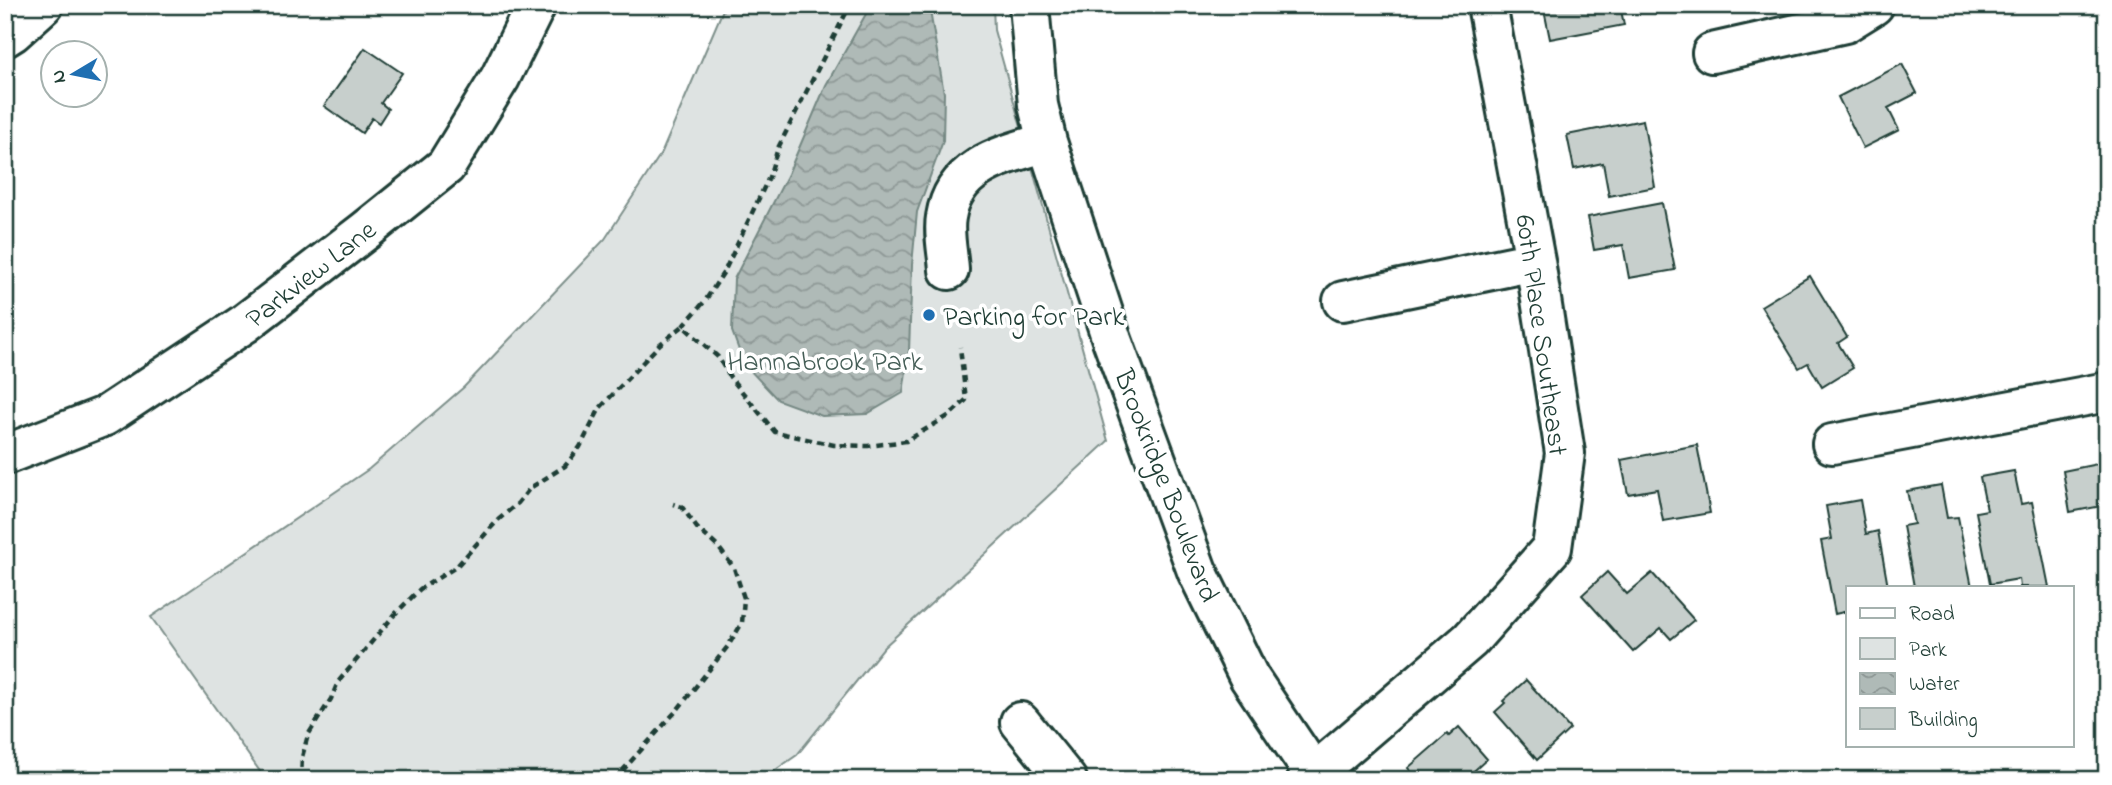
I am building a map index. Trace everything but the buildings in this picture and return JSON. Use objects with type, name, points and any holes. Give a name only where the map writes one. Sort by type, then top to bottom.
[{"type":"street","points":[[5,37],[43,5]]},
{"type":"street","name":"Parkview Lane","points":[[5,455],[116,409],[244,324],[446,166],[500,78],[536,5]]},
{"type":"street","name":"Brookridge Boulevard","points":[[1029,5],[1038,105],[1047,142],[1112,340],[1197,571],[1249,677],[1314,778]]},
{"type":"street","name":"60th Place Southeast","points":[[1314,778],[1471,640],[1552,548],[1565,453],[1535,261],[1487,5]]},
{"type":"street","points":[[1712,53],[1845,23],[1874,5]]},
{"type":"street","points":[[949,270],[945,218],[954,190],[976,168],[1002,155],[1047,142]]},
{"type":"street","points":[[1343,301],[1535,261]]},
{"type":"street","points":[[1832,444],[2107,393]]},
{"type":"street","points":[[1020,722],[1068,780]]},
{"type":"path","points":[[301,780],[302,757],[308,735],[331,699],[338,682],[396,613],[420,589],[456,567],[498,520],[519,503],[530,488],[565,466],[580,447],[600,408],[660,344],[683,326],[705,302],[725,270],[769,177],[778,148],[850,5]]},
{"type":"path","points":[[683,326],[718,357],[730,377],[775,432],[834,445],[868,446],[906,441],[950,415],[966,400],[960,346]]},
{"type":"path","points":[[614,780],[678,709],[728,646],[742,622],[744,598],[734,568],[719,548],[697,528],[682,507],[673,503]]},
{"type":"green space","name":"Hannabrook Park","points":[[725,5],[993,5],[994,30],[1108,441],[884,647],[797,755],[761,780],[266,780],[151,617],[369,469],[464,387],[605,239],[662,152]]},
{"type":"water","points":[[871,5],[929,5],[944,93],[943,141],[917,212],[909,351],[903,393],[867,414],[822,416],[778,400],[744,364],[732,331],[734,279],[788,174],[826,85]]},
{"type":"place","name":"Parking for Park","points":[[929,315]]}]
